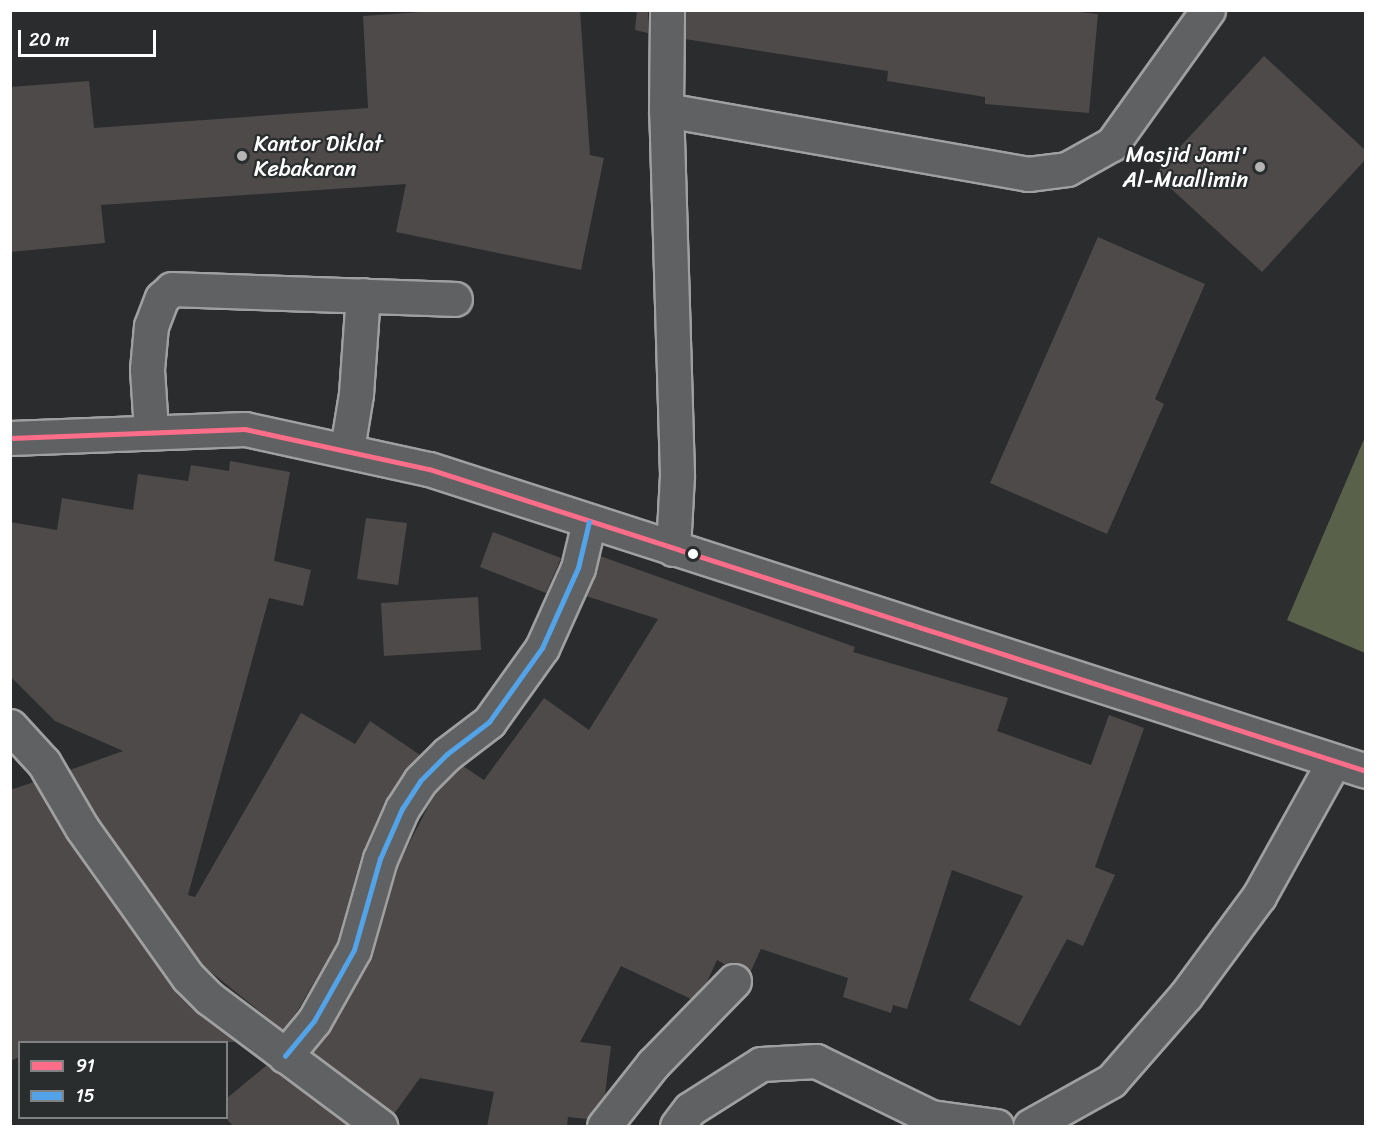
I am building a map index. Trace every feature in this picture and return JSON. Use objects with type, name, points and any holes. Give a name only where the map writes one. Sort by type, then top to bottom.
[{"type":"street","points":[[667,10],[666,110],[676,474],[673,549]]},
{"type":"street","points":[[666,110],[1028,174],[1067,169],[1112,144],[1208,10]]},
{"type":"street","points":[[151,430],[147,369],[151,326],[167,292],[455,299]]},
{"type":"street","points":[[347,449],[363,295]]},
{"type":"street","points":[[10,438],[151,430],[266,431],[429,469],[1365,771]]},
{"type":"street","points":[[285,1056],[314,1021],[354,950],[380,859],[402,809],[441,761],[495,715],[542,648],[578,568],[589,522]]},
{"type":"street","points":[[10,726],[44,763],[82,828],[188,977],[209,998],[380,1126]]},
{"type":"street","points":[[1030,1126],[1111,1081],[1186,995],[1259,896],[1334,761]]},
{"type":"street","points":[[604,1126],[653,1064],[734,981]]},
{"type":"street","points":[[677,1126],[690,1109],[761,1064],[816,1061],[931,1117],[996,1126]]},
{"type":"green space","points":[[1365,437],[1366,653],[1287,620]]},
{"type":"building","points":[[451,10],[580,10],[590,155],[604,158],[581,270],[396,232],[406,184],[101,205],[105,243],[10,252],[10,87],[89,81],[94,128],[368,108],[363,16]]},
{"type":"building","points":[[637,10],[648,10],[648,33],[635,30]]},
{"type":"building","points":[[686,10],[1060,10],[1098,14],[1089,113],[985,104],[985,97],[887,81],[888,71],[685,39]]},
{"type":"building","name":"Masjid Jami' Al-Muallimin","points":[[1264,56],[1365,150],[1365,160],[1262,272],[1155,174]]},
{"type":"building","points":[[1098,237],[1205,284],[1155,399],[1164,404],[1107,534],[990,483]]},
{"type":"building","points":[[230,461],[290,472],[274,561],[311,570],[303,606],[269,598],[188,895],[195,897],[301,713],[355,744],[370,721],[420,755],[385,801],[362,854],[337,943],[298,1010],[283,1030],[202,965],[98,818],[70,770],[123,751],[55,721],[10,676],[10,522],[57,530],[62,498],[133,510],[138,474],[188,481],[191,465],[229,471]]},
{"type":"building","points":[[366,518],[407,523],[398,585],[357,579]]},
{"type":"building","points":[[493,532],[561,558],[546,593],[480,567]]},
{"type":"building","points":[[600,556],[855,647],[853,652],[1008,698],[997,731],[1091,765],[1109,715],[1144,728],[1095,867],[1115,875],[1083,946],[1067,939],[1020,1026],[969,1000],[1023,896],[952,870],[907,1009],[893,1005],[891,1013],[843,997],[848,978],[761,949],[750,973],[739,963],[726,965],[717,960],[707,982],[691,999],[621,966],[580,1042],[611,1046],[605,1094],[587,1119],[568,1117],[567,1126],[487,1126],[494,1092],[420,1078],[394,1114],[313,1052],[330,1030],[370,959],[398,865],[435,793],[463,766],[484,780],[544,698],[589,730],[658,619],[586,596]]},
{"type":"building","points":[[478,597],[481,650],[384,656],[381,603]]},
{"type":"building","points":[[34,782],[67,839],[173,988],[237,1042],[18,1041],[18,1058],[10,1061],[10,790]]},
{"type":"building","points":[[267,1065],[349,1126],[233,1126],[227,1119],[228,1097]]},
{"type":"transit line","name":"91","points":[[10,438],[245,429],[429,469],[1366,771]]},
{"type":"transit line","name":"15","points":[[285,1056],[314,1021],[354,950],[380,859],[402,809],[420,781],[447,754],[489,722],[542,648],[578,568],[589,522]]},
{"type":"place","name":"Kantor Diklat Kebakaran","points":[[242,156]]},
{"type":"place","name":"Masjid Jami' Al-Muallimin","points":[[1260,167]]}]
